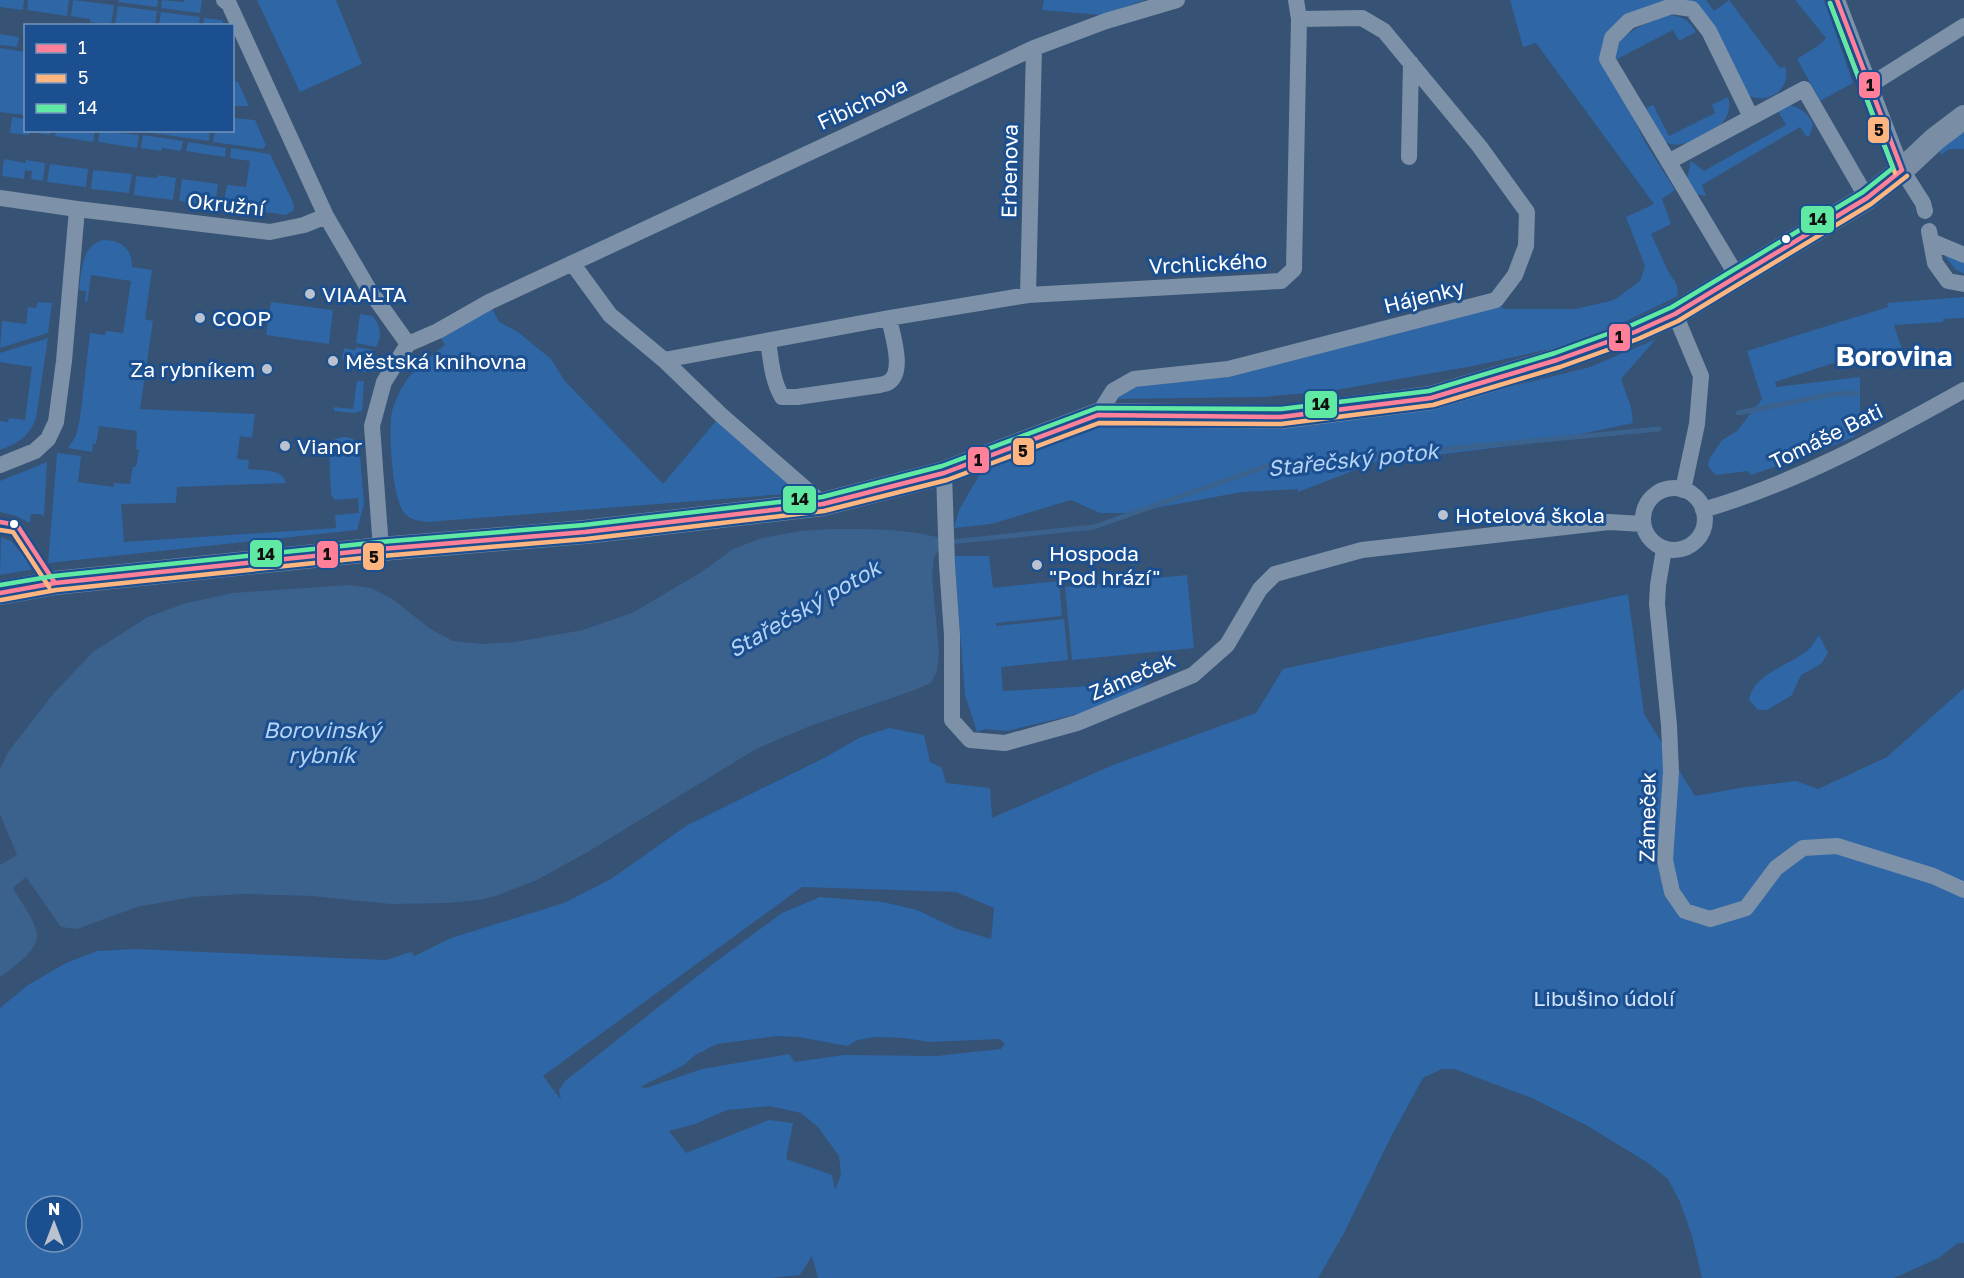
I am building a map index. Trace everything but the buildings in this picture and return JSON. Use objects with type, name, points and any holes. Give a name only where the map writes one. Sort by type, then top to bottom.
[{"type":"main road","points":[[0,593],[56,583],[381,549],[585,532],[823,504],[944,473],[1098,415],[1281,417],[1431,398],[1557,360],[1635,332],[1675,314],[1867,198],[1964,117]]},
{"type":"street","points":[[224,0],[229,4],[326,216],[368,288],[408,344],[384,382],[372,426],[381,549]]},
{"type":"street","name":"Fibichova","points":[[408,344],[438,331],[489,302],[1034,48],[1106,21],[1177,0]]},
{"type":"street","name":"Vrchlického","points":[[664,360],[889,318],[1029,295],[1281,281],[1294,269],[1299,19],[1296,0]]},
{"type":"street","points":[[1838,0],[1902,170],[1923,203],[1925,211]]},
{"type":"street","points":[[1737,276],[1607,59],[1612,38],[1629,21],[1672,6],[1692,9],[1708,31],[1751,117]]},
{"type":"street","name":"Hájenky","points":[[1098,415],[1113,391],[1134,379],[1228,369],[1496,300],[1515,275],[1526,246],[1527,212],[1480,147],[1384,31],[1362,18],[1299,19]]},
{"type":"street","points":[[1870,85],[1964,26]]},
{"type":"street","name":"Erbenova","points":[[1029,295],[1034,48]]},
{"type":"street","points":[[1409,157],[1411,63]]},
{"type":"street","points":[[1670,161],[1804,89],[1867,198]]},
{"type":"street","name":"Okružní","points":[[0,198],[270,232],[304,225],[326,216]]},
{"type":"street","points":[[0,465],[35,451],[48,439],[56,422],[64,361],[77,209]]},
{"type":"street","points":[[1964,255],[1958,254],[1930,236],[1935,263],[1948,281],[1964,284]]},
{"type":"street","points":[[572,263],[610,315],[664,360],[722,415],[823,504]]},
{"type":"street","points":[[1675,314],[1701,376],[1697,424],[1683,490]]},
{"type":"street","points":[[768,341],[773,374],[782,397],[807,396],[880,385],[889,382],[895,375],[898,363],[889,318]]},
{"type":"street","name":"Tomáše Bati","points":[[1703,510],[1766,490],[1878,438],[1964,390]]},
{"type":"street","name":"Zámeček","points":[[944,473],[952,635],[952,720],[970,741],[1005,744],[1077,723],[1193,675],[1227,645],[1260,589],[1275,574],[1362,550],[1609,522],[1643,524]]},
{"type":"street","points":[[1663,490],[1683,490],[1699,501],[1703,510],[1705,521],[1697,540],[1688,547],[1678,550],[1664,549],[1651,540],[1643,524],[1643,514],[1647,504],[1663,490]]},
{"type":"street","name":"Zámeček","points":[[1664,549],[1657,604],[1670,737],[1671,772],[1665,860],[1672,892],[1685,911],[1710,919],[1746,908],[1776,868],[1803,848],[1837,846],[1933,876],[1964,890]]},
{"type":"green space","points":[[0,0],[24,0],[23,10],[0,7]]},
{"type":"green space","points":[[28,0],[69,0],[67,16],[27,10]]},
{"type":"green space","points":[[73,0],[114,5],[111,24],[90,22],[90,19],[71,16]]},
{"type":"green space","points":[[119,0],[158,0],[157,7],[118,2]]},
{"type":"green space","points":[[162,0],[184,2],[184,0],[202,0],[200,13],[161,8]]},
{"type":"green space","points":[[257,0],[336,0],[362,64],[300,92]]},
{"type":"green space","points":[[1044,0],[1145,0],[1101,15],[1042,10]]},
{"type":"green space","points":[[1510,0],[1670,0],[1640,10],[1617,23],[1606,35],[1601,52],[1645,142],[1675,190],[1662,199],[1671,224],[1651,234],[1677,285],[1678,296],[1583,342],[1473,366],[1330,391],[1263,397],[1108,399],[1113,391],[1228,369],[1496,300],[1503,309],[1576,309],[1614,300],[1640,281],[1645,266],[1626,217],[1654,204],[1536,43],[1523,47]]},
{"type":"green space","points":[[1675,0],[1706,0],[1714,11],[1729,0],[1780,68],[1785,66],[1786,75],[1782,88],[1770,97],[1755,98],[1747,95],[1706,19]]},
{"type":"green space","points":[[1795,0],[1824,0],[1853,83],[1820,101],[1797,59],[1826,38]]},
{"type":"green space","points":[[118,6],[157,11],[155,24],[115,24]]},
{"type":"green space","points":[[161,12],[200,17],[199,24],[159,24]]},
{"type":"green space","points":[[1667,15],[1684,19],[1696,32],[1679,41],[1673,30],[1617,59],[1616,66],[1616,47],[1624,37],[1638,27]]},
{"type":"green space","points":[[204,18],[222,20],[224,24],[203,24]]},
{"type":"green space","points":[[0,34],[19,37],[17,47],[0,45]]},
{"type":"green space","points":[[0,48],[24,52],[24,115],[0,112]]},
{"type":"green space","points":[[234,81],[238,82],[249,106],[234,106]]},
{"type":"green space","points":[[1728,97],[1729,110],[1722,123],[1705,136],[1674,145],[1664,141],[1646,108],[1653,105],[1669,136],[1715,113],[1712,105]]},
{"type":"green space","points":[[1789,105],[1801,109],[1809,117],[1813,124],[1810,135],[1807,137],[1800,127],[1702,185],[1706,196],[1697,194],[1687,178],[1691,161],[1704,171],[1786,125],[1777,109]]},
{"type":"green space","points":[[12,117],[24,119],[24,132],[30,132],[29,135],[10,133]]},
{"type":"green space","points":[[1964,117],[1964,149],[1949,149],[1941,155],[1935,139]]},
{"type":"green space","points":[[234,118],[255,120],[266,145],[263,149],[213,142],[215,132],[234,132]]},
{"type":"green space","points":[[30,132],[50,132],[50,135]]},
{"type":"green space","points":[[56,132],[95,132],[93,142],[55,136]]},
{"type":"green space","points":[[100,132],[139,135],[137,148],[98,142]]},
{"type":"green space","points":[[144,132],[210,132],[209,141]]},
{"type":"green space","points":[[143,135],[183,141],[181,151],[141,148]]},
{"type":"green space","points":[[188,142],[226,148],[225,157],[186,151]]},
{"type":"green space","points":[[231,148],[270,154],[292,200],[293,211],[286,215],[223,206],[227,185],[246,187],[250,161],[230,158]]},
{"type":"green space","points":[[4,159],[25,163],[26,160],[45,163],[43,181],[31,179],[32,171],[25,170],[24,179],[2,176]]},
{"type":"green space","points":[[50,164],[88,169],[86,187],[47,182]]},
{"type":"green space","points":[[93,170],[132,174],[129,193],[91,189]]},
{"type":"green space","points":[[158,175],[176,178],[173,200],[134,195],[136,176],[157,178]]},
{"type":"green space","points":[[182,179],[218,184],[215,206],[179,201]]},
{"type":"green space","points":[[110,240],[125,247],[130,255],[132,267],[152,270],[145,319],[153,321],[140,409],[255,414],[252,438],[240,436],[237,459],[249,460],[248,469],[276,473],[284,478],[286,483],[177,487],[176,503],[121,504],[124,542],[336,528],[335,515],[359,513],[358,498],[335,500],[331,495],[329,450],[333,440],[340,437],[350,438],[359,443],[364,504],[357,530],[48,563],[57,453],[81,456],[78,482],[114,487],[114,483],[130,484],[139,450],[136,449],[137,431],[99,426],[92,452],[68,448],[76,436],[80,418],[90,333],[105,335],[106,331],[123,333],[131,281],[91,275],[87,303],[85,301],[86,291],[79,290],[82,267],[87,253],[96,243]]},
{"type":"green space","points":[[1941,251],[1964,263],[1964,274],[1955,269]]},
{"type":"green space","points":[[1964,297],[1964,318],[1943,319],[1943,322],[1894,325],[1902,349],[1873,358],[1871,351],[1775,382],[1776,387],[1860,377],[1860,413],[1854,437],[1751,475],[1748,471],[1716,475],[1710,469],[1708,465],[1710,458],[1722,440],[1737,431],[1762,399],[1747,351],[1888,307],[1887,303]]},
{"type":"green space","points":[[38,302],[52,303],[48,333],[0,348],[2,321],[26,324],[28,307],[36,308]]},
{"type":"green space","points":[[271,302],[333,310],[329,344],[266,335]]},
{"type":"green space","points":[[489,302],[499,322],[518,332],[551,359],[564,380],[663,484],[721,415],[793,478],[785,494],[427,522],[408,517],[401,508],[397,496],[392,466],[391,421],[394,404],[409,377],[445,345],[438,331]]},
{"type":"green space","points":[[360,314],[373,316],[377,324],[380,334],[376,347],[356,343]]},
{"type":"green space","points":[[48,338],[36,418],[22,439],[0,450],[0,421],[8,422],[9,418],[25,420],[32,367],[0,362],[0,353]]},
{"type":"green space","points":[[1656,339],[1621,379],[1631,407],[1633,423],[1543,442],[1376,462],[1298,492],[1298,489],[1242,492],[1128,513],[1100,513],[1071,500],[991,524],[954,528],[959,510],[991,455],[1098,415],[1133,423],[1241,429],[1394,411],[1506,388],[1590,367]]},
{"type":"green space","points":[[356,347],[374,350],[366,372],[358,372],[359,362],[342,359],[344,348],[355,350]]},
{"type":"green space","points":[[357,381],[364,381],[362,411],[354,413],[334,411],[334,407],[353,409]]},
{"type":"green space","points":[[47,462],[44,516],[31,514],[30,523],[0,512],[0,481]]},
{"type":"green space","points":[[1,537],[11,541],[35,569],[0,575]]},
{"type":"green space","points":[[954,556],[989,556],[993,588],[1059,581],[1062,616],[996,623],[996,626],[1064,619],[1068,660],[1001,667],[1003,691],[1147,683],[1136,691],[1091,711],[1007,731],[985,729],[977,732],[965,695]]},
{"type":"green space","points":[[1187,575],[1194,648],[1072,660],[1065,587]]},
{"type":"green space","name":"Libušino údolí","points":[[1628,594],[1644,714],[1695,796],[1796,781],[1818,789],[1887,757],[1964,688],[1964,1243],[1958,1243],[1939,1258],[1894,1278],[1702,1278],[1692,1236],[1680,1202],[1668,1179],[1648,1163],[1586,1125],[1534,1099],[1454,1069],[1442,1069],[1423,1078],[1343,1235],[1318,1278],[818,1278],[812,1256],[800,1275],[770,1278],[0,1278],[0,1008],[28,985],[66,963],[97,951],[135,949],[386,960],[411,952],[415,956],[451,938],[564,903],[611,879],[686,826],[824,758],[861,737],[889,728],[924,735],[930,762],[942,768],[946,783],[990,788],[992,818],[1113,765],[1256,713],[1283,669]],"holes":[[[802,887],[956,892],[994,908],[991,939],[957,929],[917,910],[883,902],[820,897],[782,913],[714,963],[565,1081],[559,1090],[561,1100],[543,1076]],[[777,1036],[799,1037],[847,1046],[858,1040],[875,1037],[929,1042],[1000,1039],[1005,1044],[1001,1049],[936,1056],[844,1055],[795,1062],[789,1054],[702,1069],[646,1088],[640,1087],[684,1065],[695,1055],[717,1044]],[[769,1106],[801,1113],[818,1127],[839,1156],[841,1175],[835,1190],[832,1175],[786,1159],[793,1123],[769,1120],[686,1153],[669,1131],[695,1124],[727,1110]]]},
{"type":"green space","points":[[1819,635],[1828,653],[1821,664],[1801,675],[1792,695],[1767,710],[1758,710],[1749,700],[1757,684],[1771,672],[1806,651]]},
{"type":"water","name":"Borovinský rybník","points":[[831,529],[904,531],[947,540],[934,557],[932,576],[939,650],[937,671],[931,683],[810,726],[756,749],[591,850],[537,880],[479,900],[390,904],[312,896],[244,894],[192,897],[137,907],[77,929],[61,927],[26,877],[13,888],[34,924],[36,941],[23,959],[0,977],[0,865],[17,855],[0,814],[0,769],[8,752],[54,693],[94,651],[148,617],[183,604],[232,593],[348,585],[371,588],[391,598],[432,630],[453,641],[482,644],[515,642],[583,630],[634,612],[703,571],[733,549],[762,538],[800,531]]},
{"type":"waterway","name":"Stařečský potok","points":[[1738,413],[1833,394],[1857,393]]},
{"type":"waterway","name":"Stařečský potok","points":[[950,542],[1094,527],[1267,466],[1659,429]]},
{"type":"transit line","name":"1","points":[[1837,0],[1902,170]]},
{"type":"transit line","name":"5","points":[[1830,3],[1895,173]]},
{"type":"transit line","name":"14","points":[[0,585],[54,576],[380,542],[584,525],[822,497],[942,466],[1097,408],[1281,409],[1429,391],[1555,353],[1632,325],[1672,307],[1863,192],[1893,168],[1830,3]]},
{"type":"transit line","name":"1","points":[[0,593],[55,583],[381,549],[585,532],[823,504],[944,473],[1098,415],[1281,417],[1431,398],[1557,360],[1635,332],[1675,314],[1867,198],[1902,170]]},
{"type":"transit line","name":"5","points":[[1,600],[56,590],[382,556],[586,539],[824,511],[947,480],[1099,423],[1281,424],[1433,405],[1560,367],[1638,339],[1678,321],[1871,204],[1907,176]]},
{"type":"transit line","name":"1","points":[[0,522],[17,525],[55,583]]},
{"type":"transit line","name":"5","points":[[0,530],[13,532],[49,587]]},
{"type":"place","name":"VIAALTA","points":[[310,294]]},
{"type":"place","name":"COOP","points":[[200,318]]},
{"type":"place","name":"Městská knihovna","points":[[333,361]]},
{"type":"place","name":"Za rybníkem","points":[[267,369]]},
{"type":"place","name":"Vianor","points":[[285,446]]},
{"type":"place","name":"Hotelová škola","points":[[1443,515]]},
{"type":"place","name":"Hospoda \"Pod hrází\"","points":[[1037,565]]},
{"type":"district","name":"Borovina","points":[[1894,356]]}]
